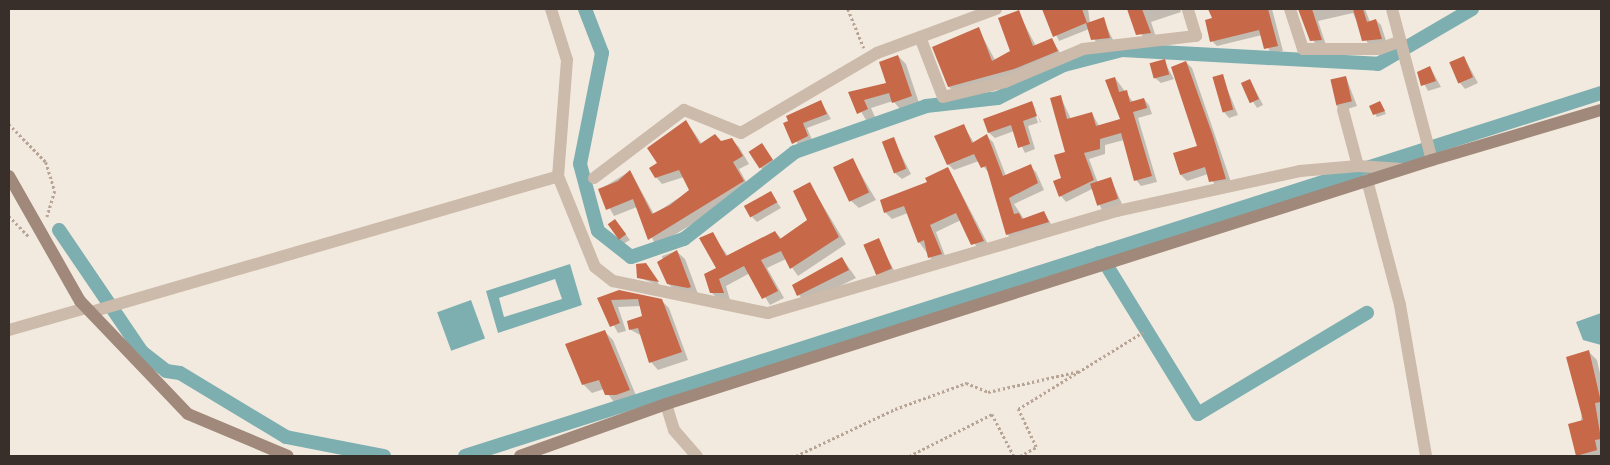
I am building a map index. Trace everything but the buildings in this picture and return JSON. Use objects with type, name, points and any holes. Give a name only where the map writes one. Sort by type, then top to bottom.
[{"type":"street","points":[[551,9],[567,60],[558,176],[595,268],[613,281],[768,313],[1117,211],[1300,171],[1358,166],[1402,169]]},
{"type":"street","points":[[594,178],[684,110],[741,133],[868,58],[996,9]]},
{"type":"street","points":[[920,37],[943,97],[1005,82],[1083,48],[1196,36],[1188,9]]},
{"type":"street","points":[[1290,9],[1303,48],[1379,49],[1401,41]]},
{"type":"street","points":[[1392,9],[1432,160]]},
{"type":"street","points":[[1343,110],[1358,166]]},
{"type":"street","points":[[520,456],[666,404],[1367,180],[1601,110]]},
{"type":"street","points":[[9,176],[89,310],[188,414],[288,456]]},
{"type":"street","points":[[9,330],[89,310],[558,176]]},
{"type":"street","points":[[1367,180],[1400,305],[1426,456]]},
{"type":"street","points":[[666,404],[674,430],[697,456]]},
{"type":"path","points":[[848,9],[868,58]]},
{"type":"path","points":[[9,124],[46,162],[55,191],[46,220],[29,236],[9,216]]},
{"type":"path","points":[[1020,456],[1036,447],[1018,409],[1143,332]]},
{"type":"path","points":[[796,456],[895,409],[966,382],[988,392],[1080,371]]},
{"type":"path","points":[[909,456],[992,414],[1014,456]]},
{"type":"water","points":[[570,264],[582,305],[498,333],[486,291]],"holes":[[[555,279],[562,299],[504,317],[499,298]]]},
{"type":"water","points":[[471,300],[485,339],[451,351],[437,312]]},
{"type":"water","points":[[1601,313],[1601,345],[1583,340],[1576,322]]},
{"type":"waterway","points":[[585,9],[602,53],[580,164],[598,231],[631,257],[684,239],[795,152],[926,106],[998,98],[1064,65],[1122,50],[1378,64],[1472,9]]},
{"type":"waterway","points":[[465,456],[1601,93]]},
{"type":"waterway","points":[[59,230],[142,352],[166,371],[180,373],[286,437],[384,456]]},
{"type":"waterway","points":[[1099,253],[1198,414],[1367,313]]}]
